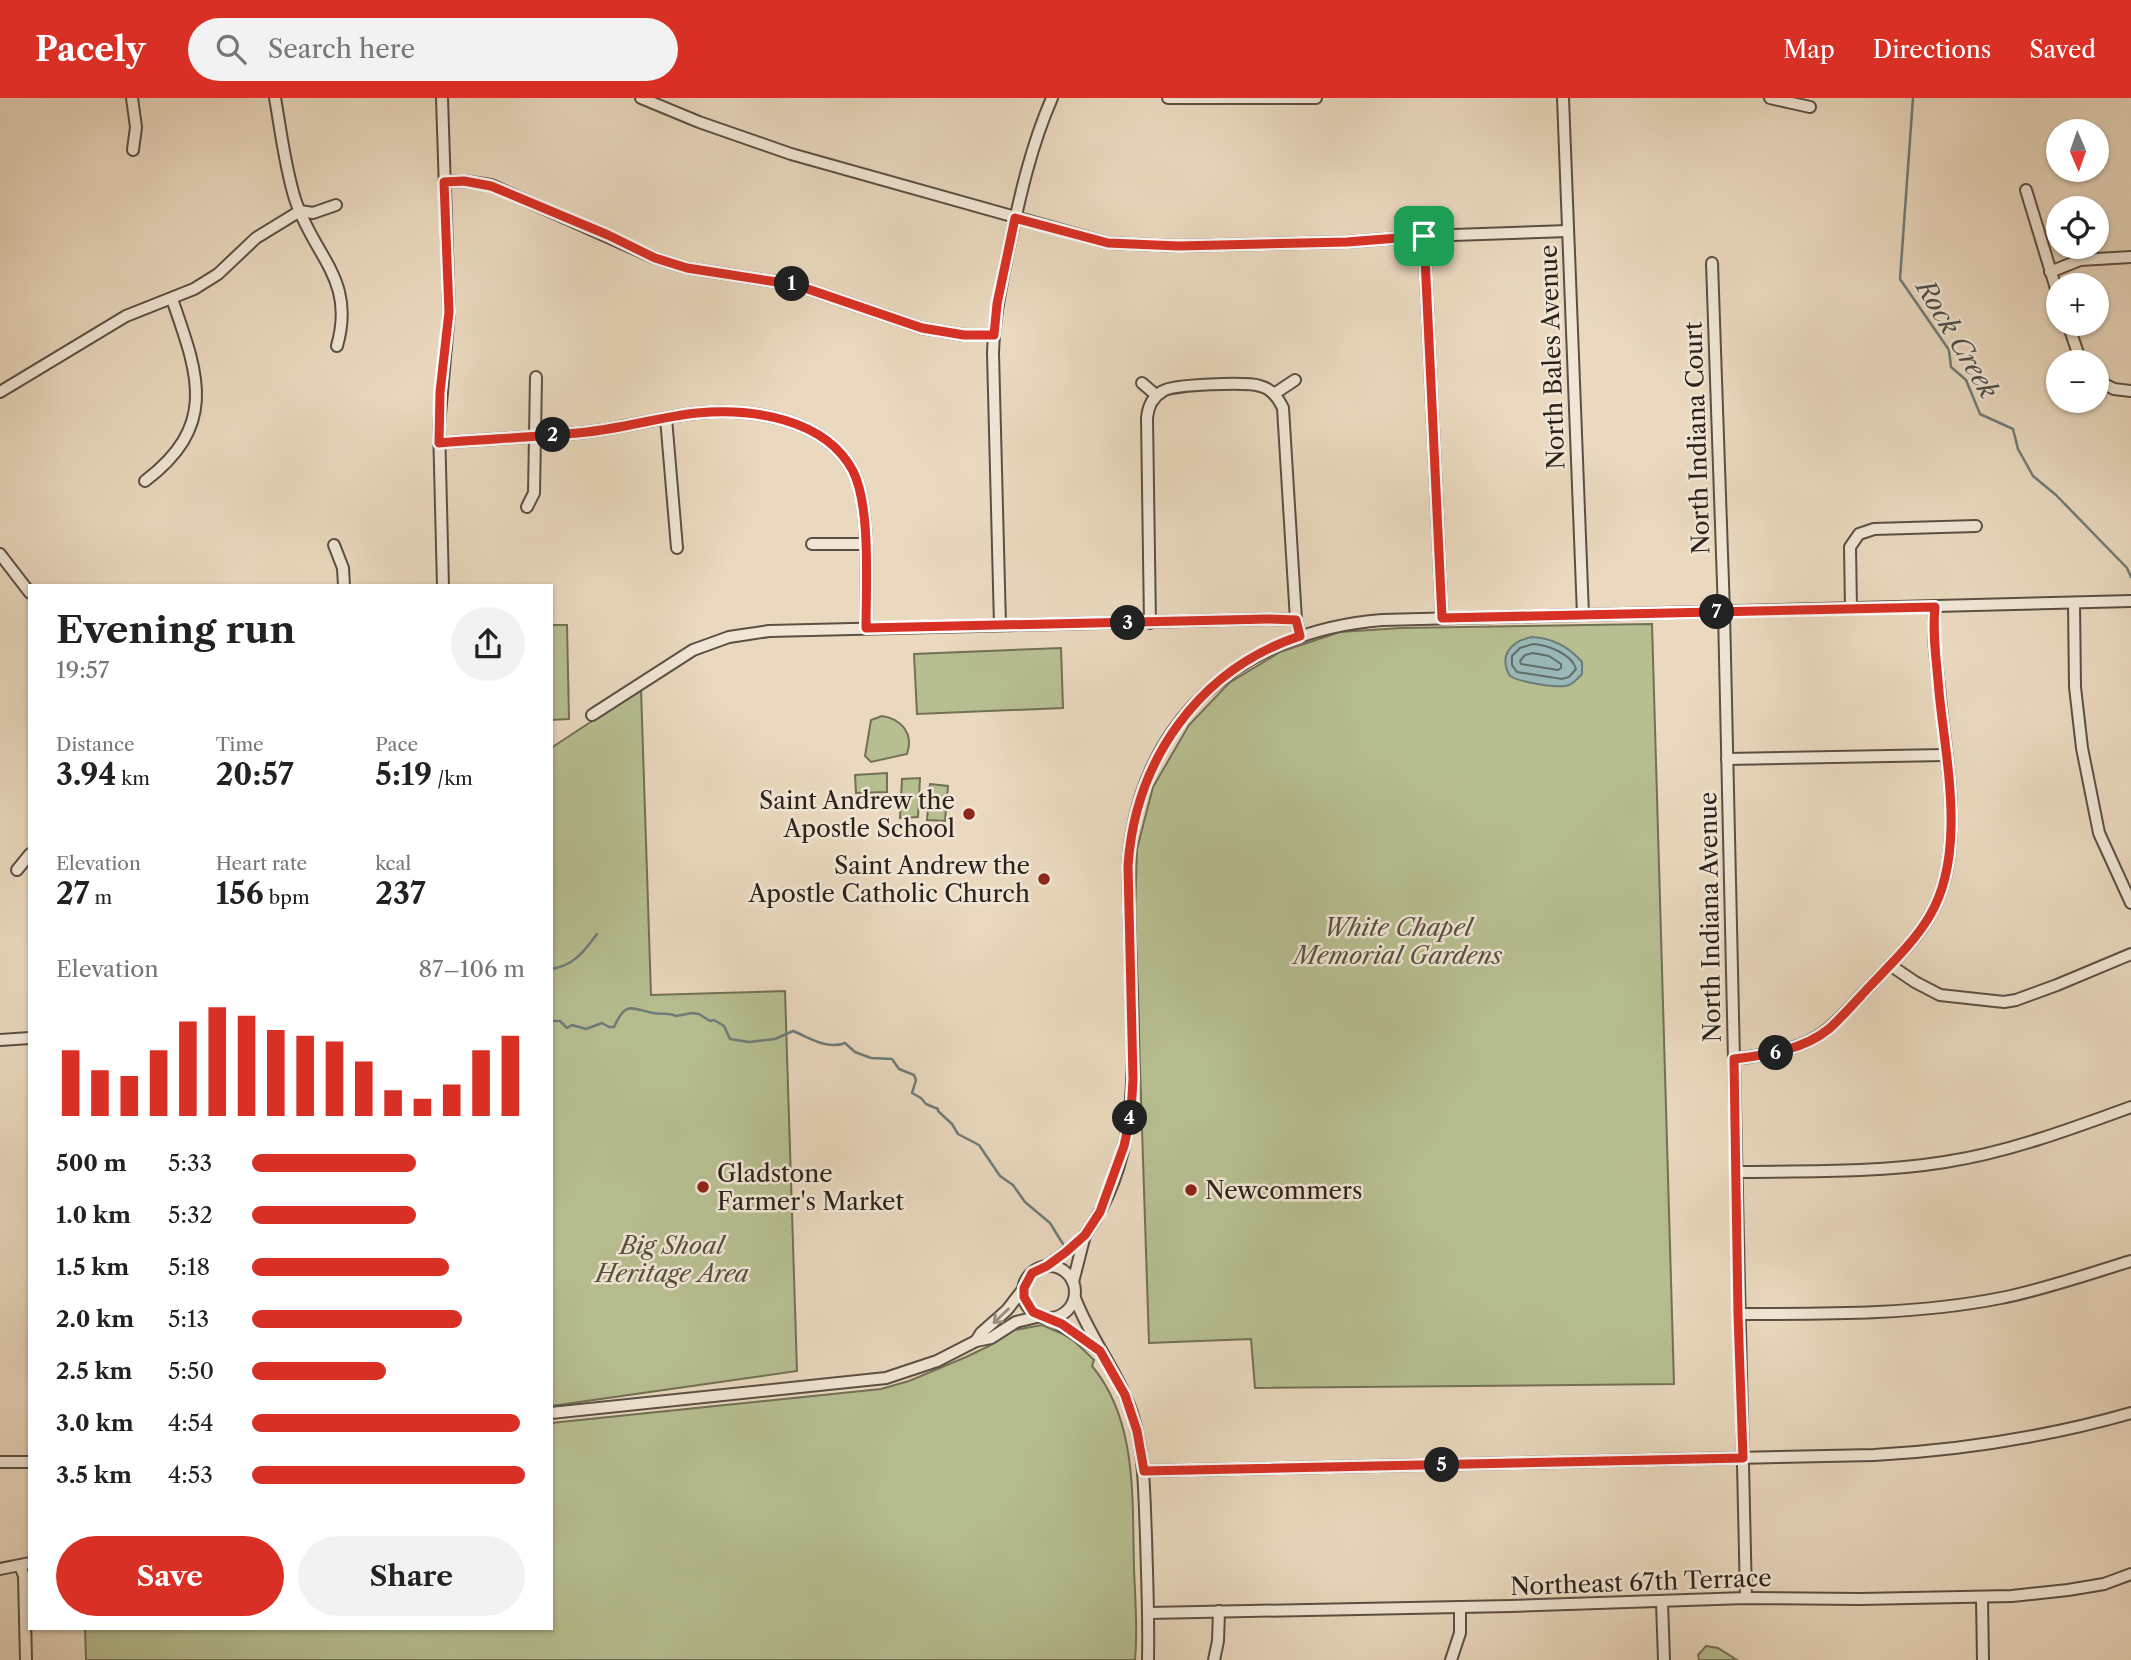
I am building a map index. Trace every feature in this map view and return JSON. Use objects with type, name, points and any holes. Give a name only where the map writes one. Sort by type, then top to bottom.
[{"type":"street","points":[[132,98],[136,127],[133,150]]},
{"type":"street","points":[[275,98],[290,182],[300,211],[338,286],[343,313],[337,346]]},
{"type":"street","points":[[442,98],[449,312],[440,392],[443,584]]},
{"type":"street","points":[[641,98],[791,155],[1108,243],[1179,246],[1347,242],[1424,236],[1568,231]]},
{"type":"street","points":[[1000,625],[994,335],[997,304],[1032,149],[1052,98]]},
{"type":"street","points":[[1168,98],[1316,98]]},
{"type":"street","name":"North Bales Avenue","points":[[1563,98],[1583,615]]},
{"type":"street","points":[[1770,98],[1810,107]]},
{"type":"street","points":[[444,182],[464,181],[491,186],[608,235],[655,258],[687,268],[796,285],[922,328],[964,335],[994,335]]},
{"type":"street","points":[[2026,190],[2050,272],[2080,260],[2131,257]]},
{"type":"street","points":[[0,392],[127,316],[194,289],[218,274],[256,238],[300,211],[313,213],[337,205]]},
{"type":"street","points":[[1424,236],[1442,618]]},
{"type":"street","name":"North Indiana Court","points":[[1712,263],[1724,612]]},
{"type":"street","points":[[145,481],[175,454],[190,429],[195,409],[197,380],[172,299]]},
{"type":"street","points":[[527,507],[534,493],[536,377]]},
{"type":"street","points":[[1274,394],[1295,380]]},
{"type":"street","points":[[1142,383],[1156,396]]},
{"type":"street","points":[[1150,623],[1147,418],[1150,405],[1156,396],[1175,387],[1250,384],[1264,387],[1274,394],[1283,408],[1296,620],[1300,636]]},
{"type":"street","points":[[2109,386],[2131,391]]},
{"type":"street","points":[[439,443],[589,432],[699,413],[773,418],[816,432],[837,449],[853,471],[862,497],[866,628]]},
{"type":"street","points":[[666,418],[677,548]]},
{"type":"street","points":[[1852,609],[1850,547],[1860,534],[1874,529],[1976,526]]},
{"type":"street","points":[[812,544],[865,544]]},
{"type":"street","points":[[334,545],[343,568],[344,584]]},
{"type":"street","points":[[0,554],[28,590]]},
{"type":"street","points":[[976,1340],[1007,1310],[1032,1273],[1047,1266],[1085,1235],[1100,1212],[1112,1183],[1131,1114],[1133,1058],[1128,866],[1130,838],[1141,795],[1157,758],[1187,710],[1239,665],[1262,651],[1300,636],[1358,622],[2131,601]]},
{"type":"street","points":[[2074,603],[2075,677],[2082,748],[2099,833],[2131,903]]},
{"type":"street","points":[[1734,1059],[1789,1049],[1828,1029],[1890,965],[1931,915],[1945,883],[1951,850],[1934,632],[1935,607]]},
{"type":"street","name":"North Indiana Avenue","points":[[1724,612],[1746,1598]]},
{"type":"street","points":[[592,715],[693,650],[729,637],[769,631],[1296,620]]},
{"type":"street","points":[[1727,759],[1945,755]]},
{"type":"street","points":[[17,870],[28,856]]},
{"type":"street","points":[[1890,965],[1941,995],[2004,1002],[2057,985],[2131,954]]},
{"type":"street","points":[[0,1040],[28,1038]]},
{"type":"street","points":[[1736,1172],[1867,1170],[1948,1162],[2008,1148],[2131,1107]]},
{"type":"street","points":[[1085,1235],[1073,1282],[1074,1298],[1083,1320],[1125,1395],[1137,1431],[1144,1471],[1148,1660]]},
{"type":"street","points":[[1738,1314],[1876,1312],[1956,1305],[2043,1288],[2131,1261]]},
{"type":"street","points":[[1047,1266],[1062,1270],[1073,1282]]},
{"type":"street","points":[[1024,1288],[1027,1306],[1100,1351]]},
{"type":"street","points":[[553,1413],[869,1381],[920,1367],[976,1340],[991,1338],[1016,1322],[1066,1311],[1074,1298]]},
{"type":"street","points":[[1144,1471],[1874,1455],[1947,1449],[2044,1436],[2131,1413]]},
{"type":"street","points":[[0,1462],[28,1462]]},
{"type":"street","points":[[0,1569],[25,1565],[23,1576],[26,1660]]},
{"type":"street","name":"Northeast 67th Terrace","points":[[1149,1613],[1746,1598],[1982,1597],[2068,1590],[2104,1584],[2131,1574]]},
{"type":"street","points":[[1982,1597],[1983,1660]]},
{"type":"street","points":[[1662,1602],[1664,1660]]},
{"type":"street","points":[[1451,1660],[1460,1633],[1460,1607]]},
{"type":"street","points":[[1214,1660],[1218,1642],[1219,1611]]},
{"type":"green space","name":"White Chapel Memorial Gardens","points":[[1652,624],[1674,1384],[1255,1388],[1251,1339],[1149,1343],[1135,915],[1137,849],[1153,787],[1189,725],[1229,683],[1280,652],[1340,632],[1400,628]]},
{"type":"green space","points":[[553,625],[567,625],[569,719],[553,720]]},
{"type":"green space","points":[[1061,648],[1063,708],[917,714],[914,654]]},
{"type":"green space","name":"Big Shoal Heritage Area","points":[[641,689],[651,995],[785,991],[797,1371],[553,1406],[553,747]]},
{"type":"green space","points":[[882,716],[901,724],[907,734],[909,747],[907,754],[871,762],[865,756],[871,720]]},
{"type":"green space","points":[[887,773],[887,792],[856,793],[855,775]]},
{"type":"green space","points":[[920,778],[918,817],[900,818],[902,779]]},
{"type":"green space","points":[[930,784],[948,786],[945,821],[927,820]]},
{"type":"green space","points":[[1042,1325],[1070,1337],[1094,1360],[1092,1366],[1118,1411],[1130,1462],[1132,1489],[1135,1660],[86,1660],[85,1630],[553,1630],[553,1423],[881,1389],[909,1381],[966,1357],[1014,1330]]},
{"type":"green space","points":[[1706,1646],[1718,1648],[1737,1660],[1699,1660],[1698,1655]]},
{"type":"water","points":[[1532,637],[1553,641],[1572,652],[1582,662],[1582,674],[1573,683],[1564,686],[1539,684],[1510,676],[1505,662],[1509,650],[1518,642]]},
{"type":"waterway","name":"Rock Creek","points":[[1913,98],[1900,279],[1949,350],[1951,367],[1966,380],[1980,414],[2013,429],[2018,449],[2033,476],[2056,495],[2127,568],[2131,577]]},
{"type":"waterway","points":[[553,968],[572,961],[597,934]]},
{"type":"waterway","points":[[553,1021],[560,1021],[567,1028],[572,1025],[586,1029],[602,1023],[614,1027],[622,1013],[630,1008],[676,1016],[692,1013],[724,1026],[730,1039],[749,1042],[775,1039],[793,1031],[826,1044],[845,1043],[855,1052],[871,1058],[892,1059],[899,1069],[914,1075],[916,1080],[912,1093],[938,1109],[958,1134],[979,1145],[1000,1176],[1013,1185],[1025,1202],[1050,1223],[1063,1244]]},
{"type":"place","name":"Saint Andrew the Apostle School","points":[[969,814]]},
{"type":"place","name":"Saint Andrew the Apostle Catholic Church","points":[[1044,879]]},
{"type":"place","name":"Gladstone Farmer's Market","points":[[703,1187]]},
{"type":"place","name":"Newcommers","points":[[1191,1190]]},
{"type":"route","points":[[464,181],[491,186],[608,235],[655,258],[687,268],[796,285],[901,322],[964,335],[994,335],[997,304],[1015,218],[1108,243],[1179,246],[1347,242],[1424,236],[1442,618],[1935,607],[1936,657],[1949,790],[1949,866],[1945,883],[1931,915],[1921,930],[1828,1029],[1789,1049],[1734,1059],[1743,1458],[1144,1471],[1137,1431],[1125,1395],[1100,1351],[1062,1324],[1033,1312],[1027,1306],[1024,1288],[1032,1273],[1063,1255],[1085,1235],[1100,1212],[1124,1146],[1133,1094],[1128,866],[1130,838],[1144,788],[1157,758],[1187,710],[1205,692],[1246,661],[1281,642],[1300,636],[1296,620],[866,628],[862,497],[846,459],[827,440],[810,429],[773,418],[723,412],[699,413],[589,432],[439,443],[440,392],[449,329],[444,182],[464,181]]}]
